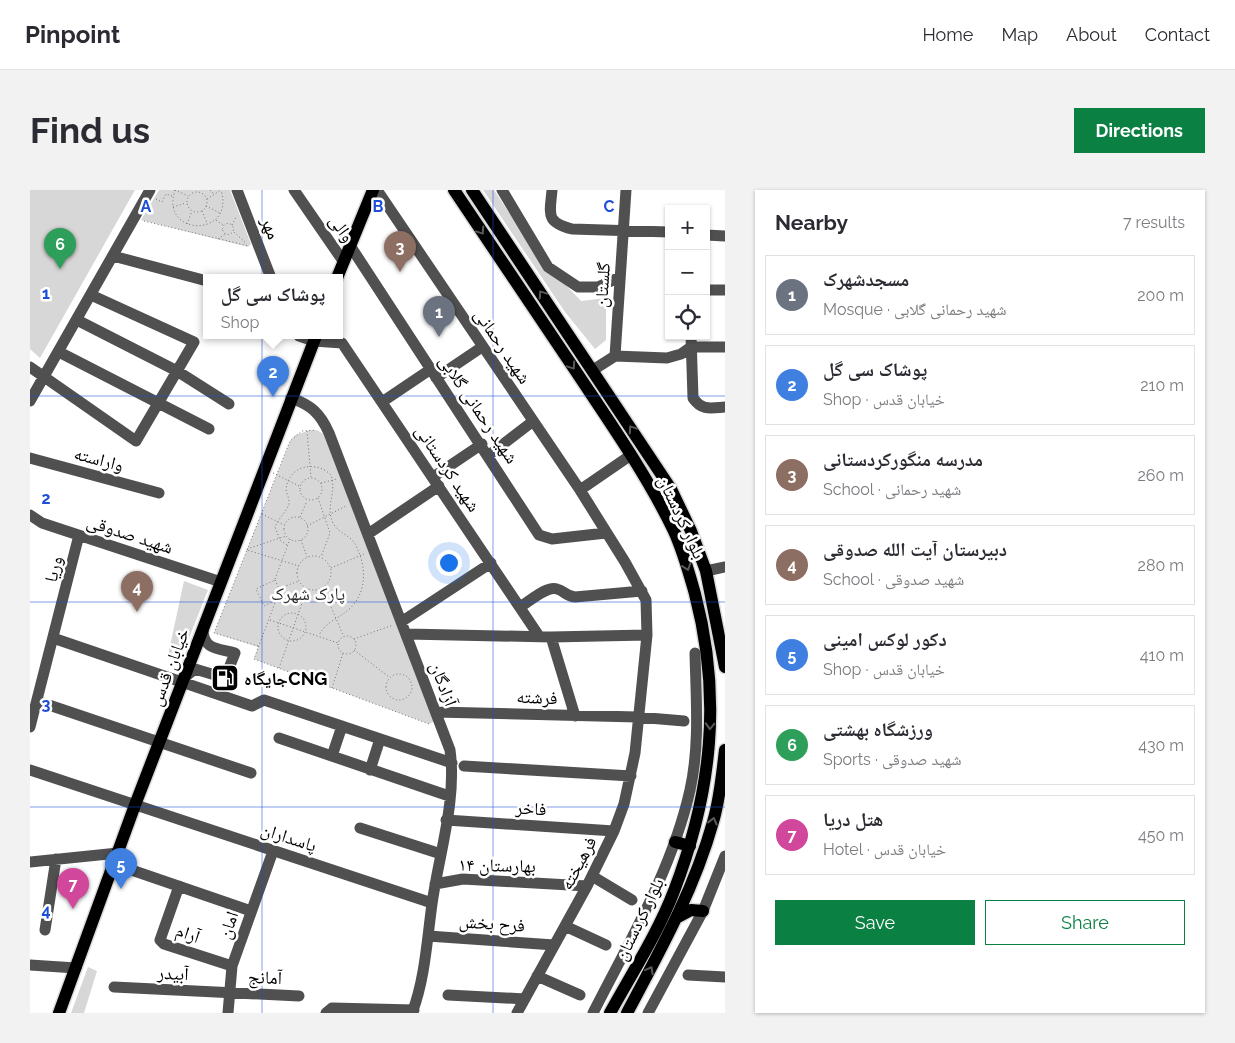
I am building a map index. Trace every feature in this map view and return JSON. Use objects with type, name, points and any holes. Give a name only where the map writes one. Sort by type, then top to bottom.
[{"type":"main road","points":[[338,274],[343,261],[351,248],[373,190]]},
{"type":"main road","name":"بلوار کردستان","points":[[454,190],[639,466],[674,531],[689,571],[709,656],[711,695],[710,739],[705,785],[690,846],[673,893],[610,1013]]},
{"type":"main road","name":"بلوار کردستان","points":[[472,190],[603,384],[671,489],[691,531],[706,571],[725,667]]},
{"type":"main road","name":"خیابان قدس","points":[[59,1013],[159,741],[221,582],[241,548],[271,472],[291,398],[315,339]]},
{"type":"main road","points":[[590,393],[603,384]]},
{"type":"main road","points":[[639,466],[652,458]]},
{"type":"main road","name":"بلوار کردستان","points":[[628,1013],[678,917],[702,856],[714,820],[725,750]]},
{"type":"main road","points":[[675,842],[690,846]]},
{"type":"main road","points":[[678,917],[691,910],[703,912]]},
{"type":"street","name":"مهر","points":[[237,190],[269,274]]},
{"type":"street","name":"والی","points":[[294,190],[343,261]]},
{"type":"street","name":"شهید رحمانی","points":[[378,190],[532,422],[580,490],[642,591]]},
{"type":"street","points":[[502,190],[548,267],[578,287],[598,287],[620,277]]},
{"type":"street","points":[[552,190],[550,214],[556,224],[572,229],[624,229],[665,232]]},
{"type":"street","name":"گلستان","points":[[615,356],[626,190]]},
{"type":"street","points":[[30,401],[113,256],[152,194]]},
{"type":"street","points":[[710,235],[725,236]]},
{"type":"street","name":"شهید رحمانی گلابی","points":[[351,248],[433,374],[482,444],[539,535],[552,538],[606,533]]},
{"type":"street","points":[[113,256],[203,281]]},
{"type":"street","points":[[710,290],[725,290]]},
{"type":"street","points":[[30,367],[42,378],[136,442],[194,342],[91,295]]},
{"type":"street","points":[[77,320],[177,371],[229,404]]},
{"type":"street","name":"شهید کردستانی","points":[[320,339],[342,343],[539,636]]},
{"type":"street","points":[[593,370],[615,356],[667,358],[681,354],[691,342]]},
{"type":"street","points":[[691,342],[725,347]]},
{"type":"street","points":[[691,342],[693,398],[698,405],[707,409],[725,407]]},
{"type":"street","points":[[382,402],[482,347]]},
{"type":"street","points":[[59,352],[210,429]]},
{"type":"street","name":"آزادگان","points":[[291,398],[308,404],[321,415],[402,622],[435,717],[450,750],[452,763],[446,820],[428,936],[413,1011]]},
{"type":"street","points":[[489,455],[532,422]]},
{"type":"street","points":[[368,534],[482,444]]},
{"type":"street","points":[[580,490],[631,456]]},
{"type":"street","name":"واراسته","points":[[30,458],[160,494]]},
{"type":"street","name":"شهید صدوقی","points":[[30,515],[42,523],[221,582]]},
{"type":"street","name":"وریا","points":[[30,727],[80,535]]},
{"type":"street","points":[[402,622],[491,564]]},
{"type":"street","points":[[706,571],[725,567]]},
{"type":"street","points":[[520,607],[550,589],[557,589],[567,596],[575,597],[642,591]]},
{"type":"street","name":"فرهیخته","points":[[517,1013],[590,881],[614,831],[632,776],[647,635],[647,608],[642,591]]},
{"type":"street","points":[[183,680],[195,669],[225,678],[235,653],[207,645],[204,640],[203,628]]},
{"type":"street","points":[[406,634],[647,635]]},
{"type":"street","points":[[551,636],[575,716]]},
{"type":"street","points":[[53,638],[183,680],[252,706],[264,700],[452,763]]},
{"type":"street","points":[[593,1013],[658,887],[675,842],[690,789],[697,721],[694,653]]},
{"type":"street","points":[[37,701],[251,773]]},
{"type":"street","name":"فرشته","points":[[435,717],[575,716],[637,717],[684,721]]},
{"type":"street","points":[[332,756],[342,726]]},
{"type":"street","points":[[279,738],[449,796]]},
{"type":"street","points":[[370,770],[380,739]]},
{"type":"street","points":[[464,766],[632,776]]},
{"type":"street","name":"پاسداران","points":[[30,770],[432,903]]},
{"type":"street","name":"فاخر","points":[[446,820],[614,831]]},
{"type":"street","points":[[360,828],[441,854]]},
{"type":"street","name":"امان","points":[[228,1013],[232,966],[273,850]]},
{"type":"street","points":[[646,1013],[703,912],[725,856]]},
{"type":"street","points":[[44,930],[56,859]]},
{"type":"street","points":[[30,862],[56,859],[116,859],[179,886],[251,912]]},
{"type":"street","name":"بهارستان ۱۴","points":[[435,884],[463,879],[590,881]]},
{"type":"street","points":[[590,881],[632,900]]},
{"type":"street","name":"آرام","points":[[179,886],[160,940],[164,944],[232,966]]},
{"type":"street","points":[[565,926],[606,946]]},
{"type":"street","name":"فرح بخش","points":[[428,936],[554,945]]},
{"type":"street","points":[[30,965],[76,968]]},
{"type":"street","points":[[688,975],[725,977]]},
{"type":"street","points":[[537,976],[580,995]]},
{"type":"street","name":"آبیدر","points":[[114,987],[229,994]]},
{"type":"street","points":[[640,990],[646,1013]]},
{"type":"street","name":"آمانج","points":[[229,994],[299,996]]},
{"type":"street","points":[[448,995],[524,999]]},
{"type":"street","points":[[326,1013],[332,1008],[413,1011]]},
{"type":"path","points":[[152,194],[162,202],[168,190]]},
{"type":"path","points":[[189,196],[175,190],[173,207],[177,215],[187,224],[194,226],[208,224],[216,219],[220,213],[223,206],[221,190],[206,199]]},
{"type":"path","points":[[210,190],[214,195]]},
{"type":"path","points":[[187,202],[189,196],[200,191],[206,199],[206,205],[202,210]]},
{"type":"path","points":[[166,194],[173,196]]},
{"type":"path","points":[[173,207],[187,202]]},
{"type":"path","points":[[187,202],[192,210]]},
{"type":"path","points":[[206,205],[220,213]]},
{"type":"path","points":[[192,210],[202,210]]},
{"type":"path","points":[[187,224],[192,210]]},
{"type":"path","points":[[202,210],[208,224]]},
{"type":"path","points":[[239,212],[232,225],[233,231],[249,246]]},
{"type":"path","points":[[216,219],[224,226],[226,233]]},
{"type":"path","points":[[141,220],[249,246]]},
{"type":"path","points":[[224,226],[232,225]]},
{"type":"path","points":[[218,240],[226,233],[233,231]]},
{"type":"path","points":[[307,430],[311,478]]},
{"type":"path","points":[[259,647],[214,634],[241,548],[261,513],[271,472],[290,441]]},
{"type":"path","points":[[287,545],[280,540],[276,532],[277,521],[288,507],[286,491],[290,481],[298,470],[310,465],[327,471],[332,480],[334,491],[330,501],[330,514],[334,525],[354,541],[360,555],[364,576],[361,590],[348,610],[328,622],[319,635]]},
{"type":"path","points":[[271,472],[300,486]]},
{"type":"path","points":[[321,484],[346,476]]},
{"type":"path","points":[[308,500],[300,493],[300,486],[304,480],[311,478],[321,484]]},
{"type":"path","points":[[308,500],[318,498],[322,491],[321,484]]},
{"type":"path","points":[[318,498],[325,516],[330,538],[321,557]]},
{"type":"path","points":[[300,518],[308,500]]},
{"type":"path","points":[[307,526],[355,501]]},
{"type":"path","points":[[261,513],[284,525],[286,536],[290,539],[301,539],[306,534],[307,526],[300,518]]},
{"type":"path","points":[[284,525],[289,519],[300,518]]},
{"type":"path","points":[[241,548],[286,536]]},
{"type":"path","points":[[275,580],[256,589],[264,606],[283,597],[275,580],[290,539]]},
{"type":"path","points":[[301,539],[307,558]]},
{"type":"path","points":[[241,548],[299,566]]},
{"type":"path","points":[[331,568],[369,551]]},
{"type":"path","points":[[321,557],[331,568],[330,580],[322,588],[307,588],[300,581],[299,566],[307,558],[321,557]]},
{"type":"path","points":[[279,588],[300,581]]},
{"type":"path","points":[[279,668],[307,588]]},
{"type":"path","points":[[322,588],[344,636],[354,639],[402,622]]},
{"type":"path","points":[[276,600],[254,659],[428,724],[435,717]]},
{"type":"path","points":[[289,614],[298,615],[305,621],[306,631],[298,641],[288,641],[279,632],[278,623],[289,614]]},
{"type":"path","points":[[269,620],[338,642]]},
{"type":"path","points":[[338,642],[344,636]]},
{"type":"path","points":[[354,639],[354,650]]},
{"type":"path","points":[[338,642],[339,648],[343,653]]},
{"type":"path","points":[[343,653],[349,653],[354,650]]},
{"type":"path","points":[[354,650],[390,678]]},
{"type":"path","points":[[332,688],[343,653]]},
{"type":"path","points":[[398,674],[409,678],[412,686],[408,697],[400,700],[392,698],[387,690],[390,678],[398,674]]},
{"type":"green space","points":[[30,190],[135,190],[40,358],[30,349]]},
{"type":"green space","points":[[159,190],[230,190],[251,244],[248,247],[141,220]]},
{"type":"green space","points":[[483,190],[494,190],[537,255],[581,301],[606,298],[606,340],[595,349],[565,312]]},
{"type":"green space","name":"پارک شهرک","points":[[317,430],[325,435],[435,721],[429,724],[254,659],[258,647],[214,633],[290,441],[295,435]]},
{"type":"green space","points":[[184,581],[208,590],[181,658],[168,655]]},
{"type":"green space","points":[[88,967],[97,971],[84,1013],[71,1013]]},
{"type":"place","name":"ورزشگاه بهشتی","points":[[60,269]]},
{"type":"place","name":"مدرسه منگورکردستانی","points":[[400,272]]},
{"type":"place","name":"مسجدشهرک","points":[[439,337]]},
{"type":"place","name":"پوشاک سی گل","points":[[273,397]]},
{"type":"place","name":"دبیرستان آیت الله صدوقی","points":[[137,612]]},
{"type":"place","name":"جایگاهCNG","points":[[225,678]]},
{"type":"place","name":"دکور لوکس امینی","points":[[121,889]]},
{"type":"place","name":"هتل دریا","points":[[73,909]]}]
